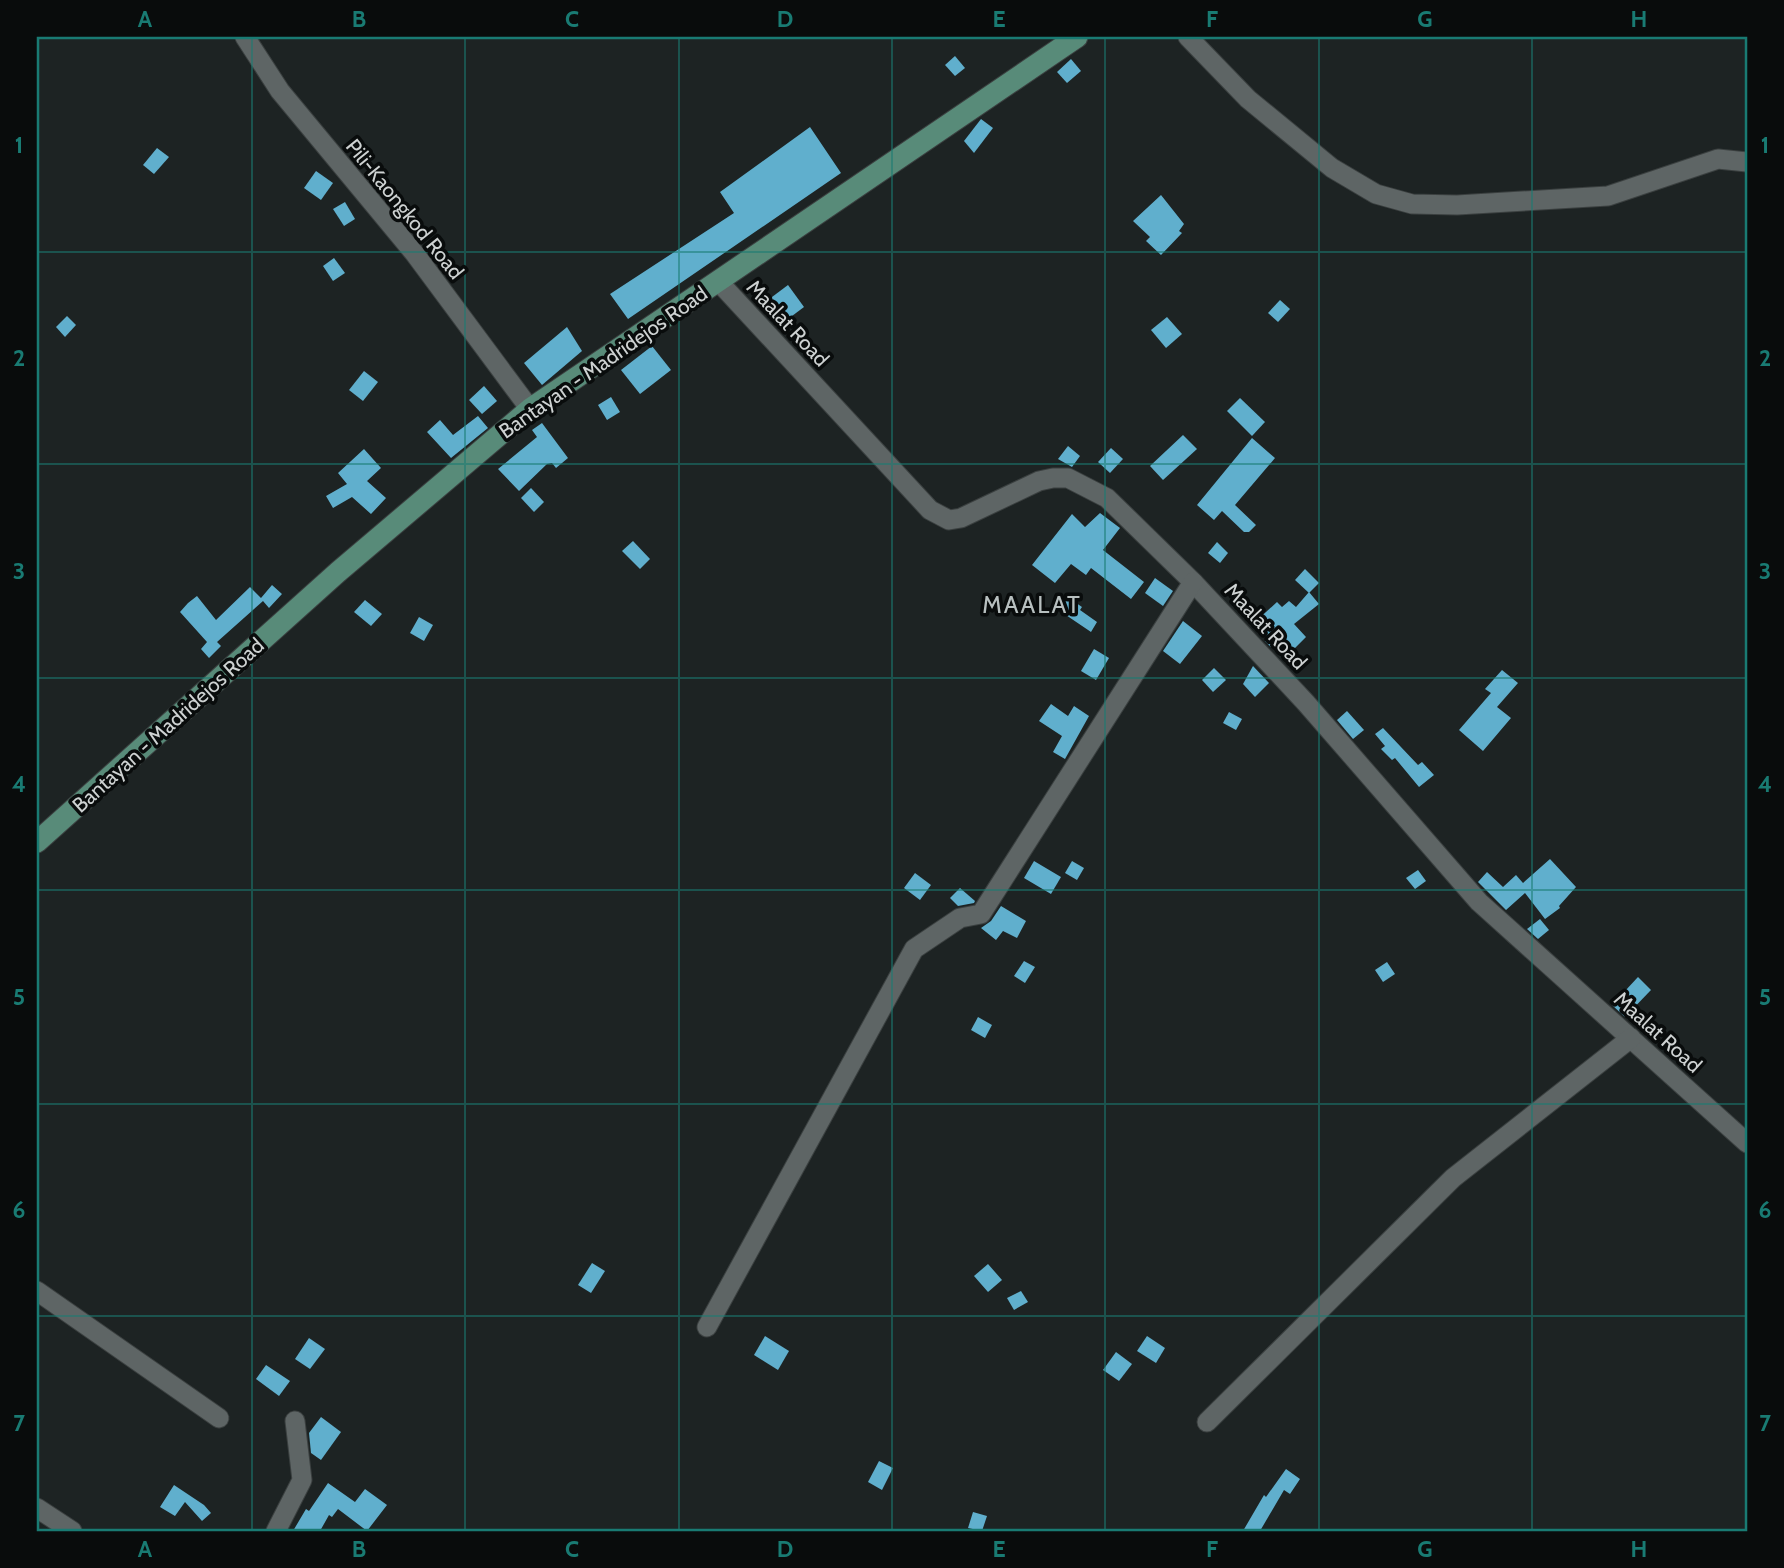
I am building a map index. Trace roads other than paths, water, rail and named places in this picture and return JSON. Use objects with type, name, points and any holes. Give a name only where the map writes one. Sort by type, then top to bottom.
[{"type":"main road","name":"Bantayan - Madridejos Road","points":[[37,842],[338,572],[530,409],[1077,37]]},
{"type":"street","name":"Pili-Kaongkod Road","points":[[245,37],[280,91],[415,254],[530,409]]},
{"type":"street","points":[[1188,37],[1248,99],[1332,168],[1376,194],[1412,204],[1457,205],[1608,195],[1718,159],[1747,162]]},
{"type":"street","name":"Maalat Road","points":[[718,281],[930,510],[940,517],[961,518],[1038,481],[1068,478],[1107,498],[1193,582],[1307,703],[1479,902],[1747,1143]]},
{"type":"street","points":[[707,1327],[914,949],[960,918],[981,914],[1193,582]]},
{"type":"street","points":[[1207,1422],[1453,1178],[1631,1038]]},
{"type":"street","points":[[37,1291],[219,1418]]},
{"type":"street","points":[[276,1531],[302,1480],[295,1421]]},
{"type":"street","points":[[37,1508],[72,1531]]},
{"type":"district","name":"MAALAT","points":[[1032,604]]}]
